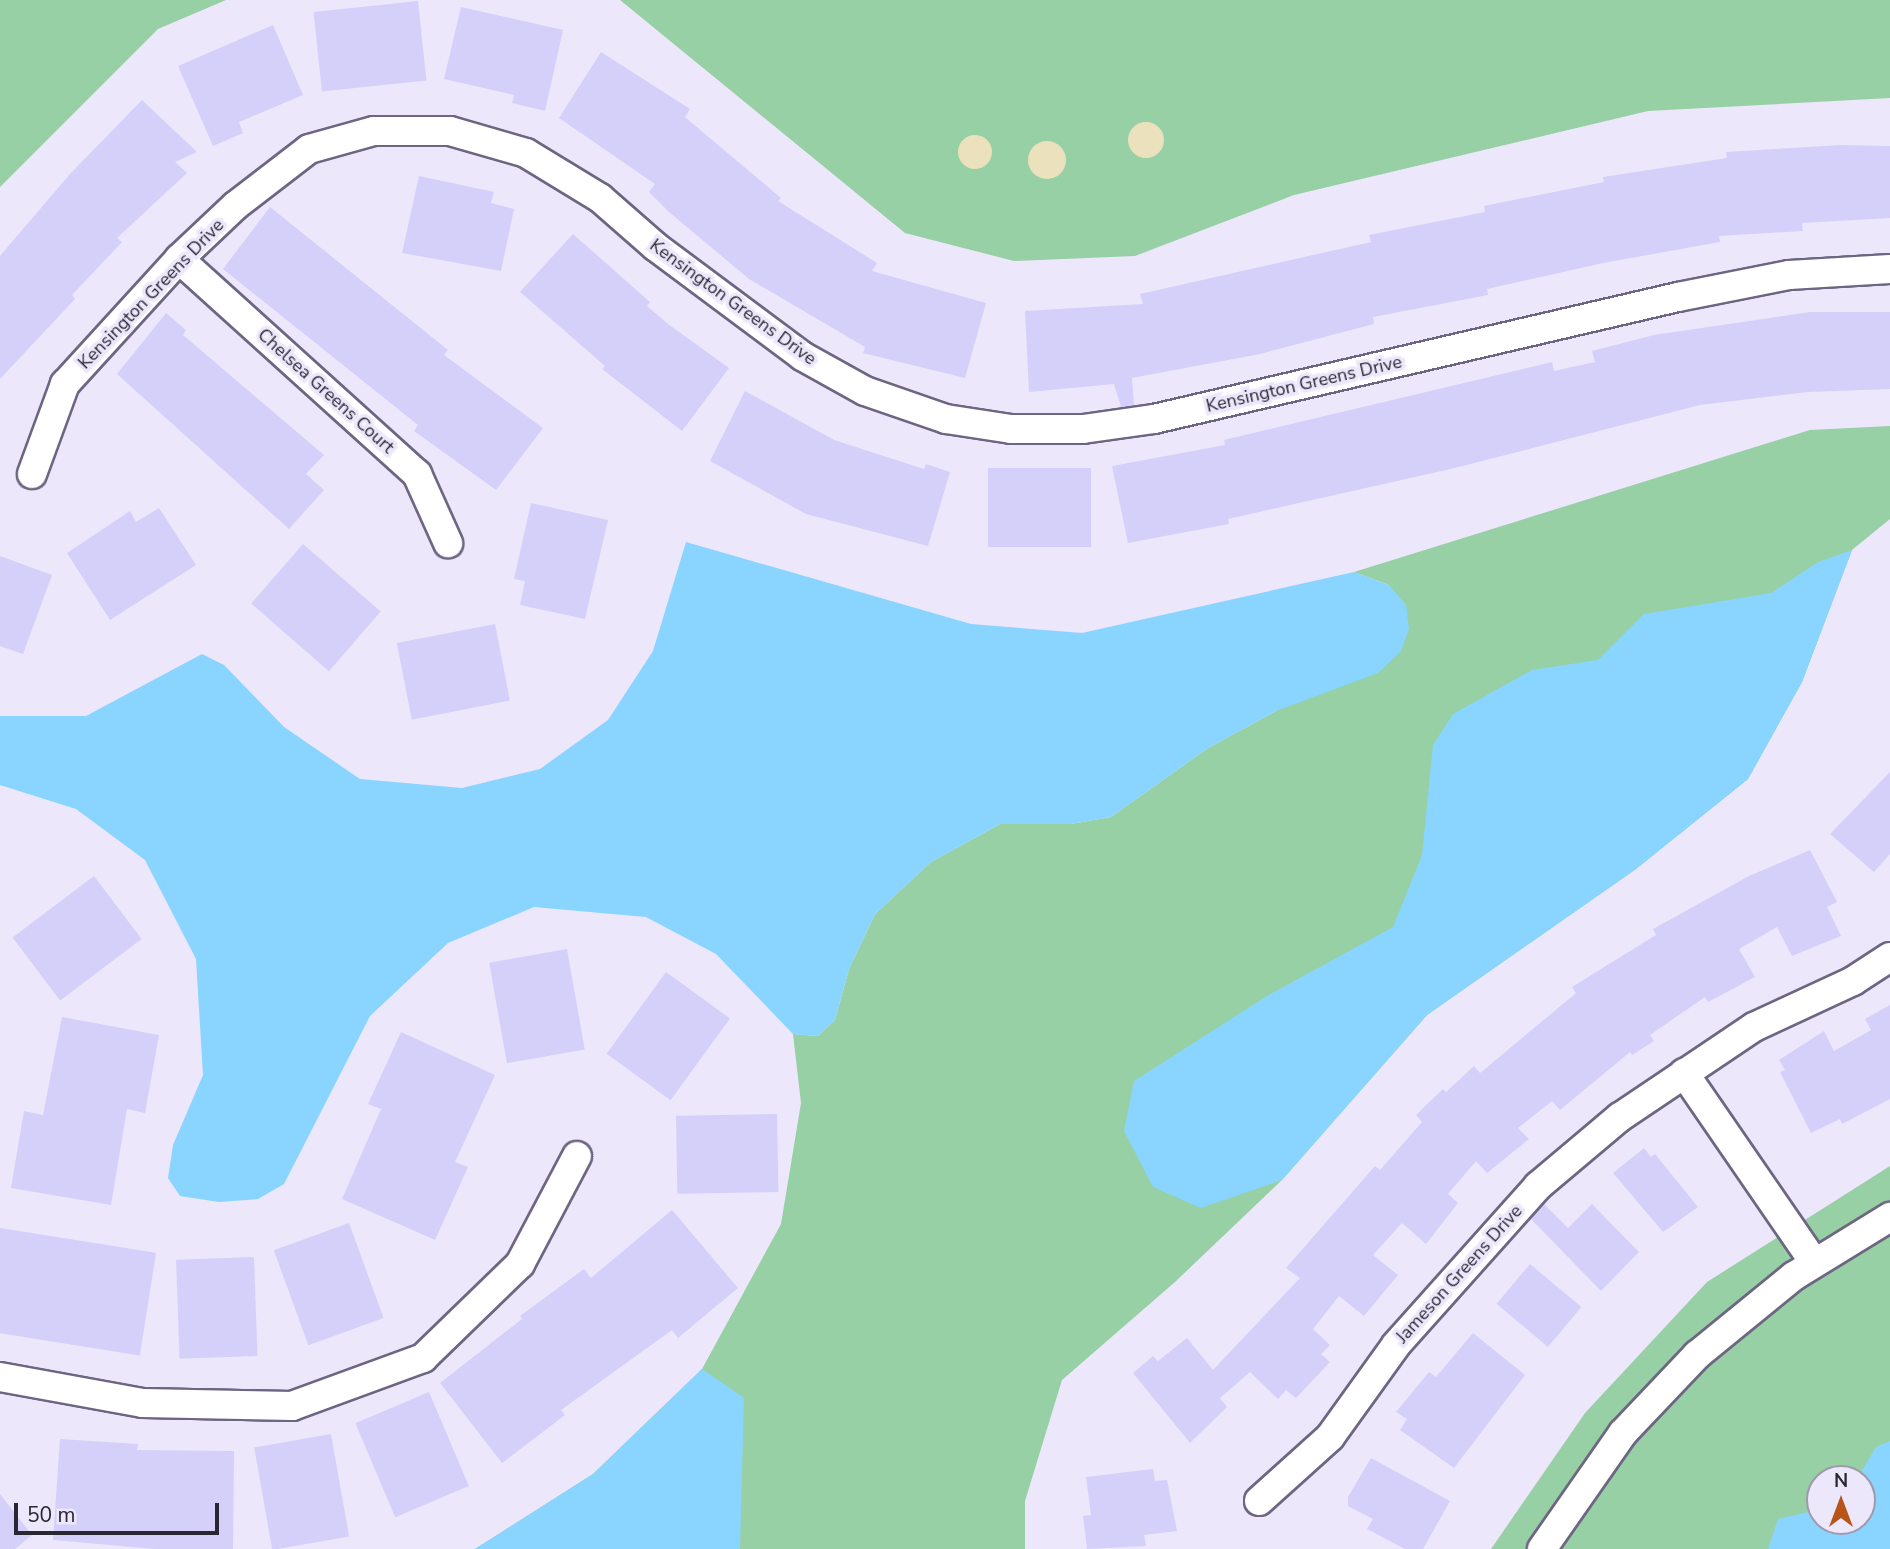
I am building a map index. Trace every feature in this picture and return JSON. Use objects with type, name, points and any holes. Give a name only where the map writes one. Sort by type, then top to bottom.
[{"type":"street","name":"Kensington Greens Drive","points":[[32,474],[65,384],[179,259],[235,206],[309,149],[374,131],[450,131],[526,153],[600,198],[656,247],[802,356],[865,391],[946,419],[1011,429],[1083,429],[1154,419],[1678,297],[1790,275],[1890,268]]},
{"type":"street","name":"Chelsea Greens Court","points":[[179,259],[417,474],[448,543]]},
{"type":"street","name":"Jameson Greens Drive","points":[[1259,1500],[1330,1437],[1396,1345],[1538,1186],[1620,1117],[1755,1027],[1853,981],[1890,957]]},
{"type":"street","points":[[1685,1073],[1814,1262]]},
{"type":"street","points":[[0,1377],[143,1403],[292,1406],[423,1358],[520,1264],[577,1156]]},
{"type":"street","points":[[1542,1549],[1590,1476],[1665,1386],[1736,1320],[1814,1262],[1890,1217]]},
{"type":"green space","points":[[0,0],[226,0],[158,29],[0,187]]},
{"type":"green space","points":[[620,0],[1890,0],[1890,98],[1648,111],[1294,195],[1135,256],[1014,261],[905,233]]},
{"type":"green space","points":[[1890,426],[1890,519],[1852,550],[1802,682],[1748,779],[1636,869],[1427,1015],[1282,1180],[1175,1282],[1062,1380],[1025,1501],[1025,1549],[475,1549],[593,1474],[702,1369],[781,1224],[801,1103],[793,1034],[818,1036],[835,1020],[849,969],[875,914],[931,862],[1000,824],[1071,824],[1111,817],[1208,748],[1276,711],[1389,585],[1354,572],[1810,430]]},
{"type":"green space","points":[[1890,1166],[1890,1549],[1491,1549],[1585,1413],[1707,1282]]},
{"type":"sand","points":[[1146,122],[1159,127],[1164,140],[1159,153],[1146,158],[1133,153],[1128,140],[1133,127]]},
{"type":"sand","points":[[975,135],[987,140],[992,152],[987,164],[975,169],[963,164],[958,152],[963,140]]},
{"type":"sand","points":[[1047,141],[1061,146],[1066,160],[1061,174],[1047,179],[1033,174],[1028,160],[1033,146]]},
{"type":"water","points":[[686,542],[971,624],[1082,633],[1354,572],[1389,585],[1406,605],[1409,629],[1401,651],[1378,673],[1276,711],[1208,748],[1111,817],[1071,824],[1000,824],[931,862],[875,914],[849,969],[835,1020],[818,1036],[793,1034],[716,954],[646,917],[534,907],[448,943],[370,1016],[284,1184],[258,1199],[219,1202],[180,1196],[168,1178],[173,1145],[203,1075],[196,959],[145,860],[76,809],[0,785],[0,716],[86,716],[202,654],[224,665],[284,727],[360,779],[462,788],[540,769],[608,720],[653,651]]},
{"type":"water","points":[[1852,550],[1802,682],[1748,779],[1636,869],[1427,1015],[1282,1180],[1201,1208],[1153,1187],[1124,1131],[1134,1081],[1267,996],[1393,927],[1422,855],[1433,745],[1453,714],[1532,670],[1598,660],[1644,614],[1771,593],[1818,562]]},
{"type":"water","points":[[702,1369],[744,1398],[740,1549],[475,1549],[593,1474]]},
{"type":"water","points":[[1890,1441],[1890,1549],[1768,1549],[1778,1519],[1806,1512],[1806,1535],[1876,1535],[1876,1465],[1865,1465],[1876,1447]]},
{"type":"building","points":[[418,1],[426,81],[322,92],[314,12]]},
{"type":"building","points":[[461,7],[563,30],[545,111],[512,103],[514,95],[444,79]]},
{"type":"building","points":[[273,25],[303,95],[239,122],[243,133],[213,146],[178,66]]},
{"type":"building","points":[[601,52],[690,109],[685,117],[781,198],[778,201],[877,263],[872,271],[986,303],[965,378],[863,353],[865,347],[749,279],[649,192],[655,184],[559,118]]},
{"type":"building","points":[[142,100],[197,152],[175,162],[187,173],[117,238],[122,242],[72,295],[75,299],[0,379],[0,256],[70,174]]},
{"type":"building","points":[[1841,145],[1890,146],[1890,218],[1802,223],[1803,231],[1719,236],[1720,242],[1603,263],[1487,289],[1488,295],[1373,317],[1374,324],[1260,354],[1132,378],[1134,405],[1121,407],[1114,384],[1029,392],[1025,311],[1143,304],[1140,294],[1371,242],[1369,235],[1485,212],[1484,206],[1604,182],[1603,177],[1727,158],[1726,152]]},
{"type":"building","points":[[419,176],[494,192],[491,203],[514,209],[501,271],[402,253]]},
{"type":"building","points":[[270,207],[448,350],[444,355],[543,428],[496,490],[414,431],[418,425],[223,269]]},
{"type":"building","points":[[573,234],[650,302],[647,306],[729,368],[682,431],[602,369],[605,366],[520,292]]},
{"type":"building","points":[[1810,312],[1890,312],[1890,389],[1808,392],[1700,405],[1455,468],[1228,519],[1229,524],[1128,543],[1112,466],[1225,445],[1224,440],[1552,362],[1554,371],[1595,362],[1592,351],[1654,335]]},
{"type":"building","points":[[166,313],[186,330],[183,335],[324,455],[306,474],[324,490],[289,529],[117,374]]},
{"type":"building","points":[[745,391],[834,440],[924,469],[926,464],[950,472],[928,546],[806,514],[710,461]]},
{"type":"building","points":[[988,468],[1091,468],[1091,547],[988,547]]},
{"type":"building","points":[[531,503],[608,520],[585,619],[520,605],[525,581],[514,579]]},
{"type":"building","points":[[159,508],[196,565],[110,620],[67,553],[130,511],[136,522]]},
{"type":"building","points":[[303,544],[381,612],[329,671],[251,604]]},
{"type":"building","points":[[0,556],[52,575],[23,654],[0,646]]},
{"type":"building","points":[[495,624],[510,701],[412,720],[397,643]]},
{"type":"building","points":[[1890,772],[1890,854],[1874,872],[1830,834]]},
{"type":"building","points":[[1810,850],[1837,902],[1827,907],[1841,936],[1792,956],[1777,927],[1739,949],[1755,977],[1708,1002],[1705,997],[1650,1035],[1654,1041],[1632,1055],[1630,1052],[1560,1110],[1552,1101],[1518,1128],[1529,1139],[1487,1173],[1476,1161],[1448,1194],[1458,1203],[1426,1244],[1402,1223],[1373,1255],[1398,1275],[1364,1316],[1339,1296],[1313,1329],[1330,1345],[1321,1354],[1330,1362],[1296,1398],[1286,1390],[1278,1399],[1250,1372],[1220,1398],[1227,1407],[1190,1443],[1133,1373],[1153,1356],[1158,1361],[1187,1338],[1213,1370],[1300,1278],[1286,1268],[1375,1166],[1380,1170],[1422,1122],[1416,1115],[1443,1089],[1446,1092],[1474,1066],[1480,1073],[1576,993],[1572,987],[1656,935],[1653,929],[1749,876]]},
{"type":"building","points":[[94,876],[142,939],[60,1000],[13,937]]},
{"type":"building","points":[[567,949],[585,1049],[507,1063],[489,963]]},
{"type":"building","points":[[666,972],[730,1018],[671,1100],[607,1054]]},
{"type":"building","points":[[1890,1005],[1890,1099],[1842,1124],[1840,1119],[1811,1133],[1780,1072],[1785,1070],[1779,1060],[1824,1031],[1834,1051],[1871,1030],[1865,1019]]},
{"type":"building","points":[[62,1017],[159,1035],[145,1113],[127,1109],[111,1205],[11,1188],[24,1111],[43,1115]]},
{"type":"building","points":[[401,1032],[495,1075],[455,1162],[468,1167],[435,1240],[342,1199],[381,1109],[368,1104]]},
{"type":"building","points":[[777,1114],[778,1192],[677,1194],[676,1116]]},
{"type":"building","points":[[1644,1148],[1651,1157],[1655,1154],[1698,1207],[1663,1232],[1613,1173]]},
{"type":"building","points":[[1544,1204],[1568,1228],[1592,1204],[1639,1252],[1601,1291],[1531,1219]]},
{"type":"building","points":[[672,1210],[738,1288],[678,1338],[672,1330],[561,1410],[565,1415],[502,1463],[440,1383],[522,1319],[520,1316],[584,1269],[591,1278]]},
{"type":"building","points":[[349,1223],[384,1318],[308,1345],[274,1250]]},
{"type":"building","points":[[0,1228],[156,1253],[140,1355],[0,1333]]},
{"type":"building","points":[[254,1257],[257,1356],[180,1359],[176,1260]]},
{"type":"building","points":[[1530,1264],[1581,1307],[1548,1347],[1497,1304]]},
{"type":"building","points":[[1473,1333],[1525,1375],[1454,1468],[1400,1430],[1407,1419],[1396,1412],[1429,1372],[1436,1377]]},
{"type":"building","points":[[429,1392],[469,1486],[395,1517],[355,1423]]},
{"type":"building","points":[[331,1434],[349,1536],[272,1549],[254,1448]]},
{"type":"building","points":[[60,1439],[138,1444],[137,1450],[234,1451],[233,1549],[155,1549],[53,1540]]},
{"type":"building","points":[[1371,1458],[1450,1501],[1423,1549],[1405,1549],[1367,1529],[1373,1519],[1348,1506],[1348,1497]]},
{"type":"building","points":[[1153,1469],[1155,1481],[1167,1480],[1177,1531],[1144,1535],[1146,1546],[1087,1549],[1083,1516],[1091,1515],[1086,1477]]},
{"type":"building","points":[[0,1494],[32,1535],[15,1549],[0,1549]]}]
